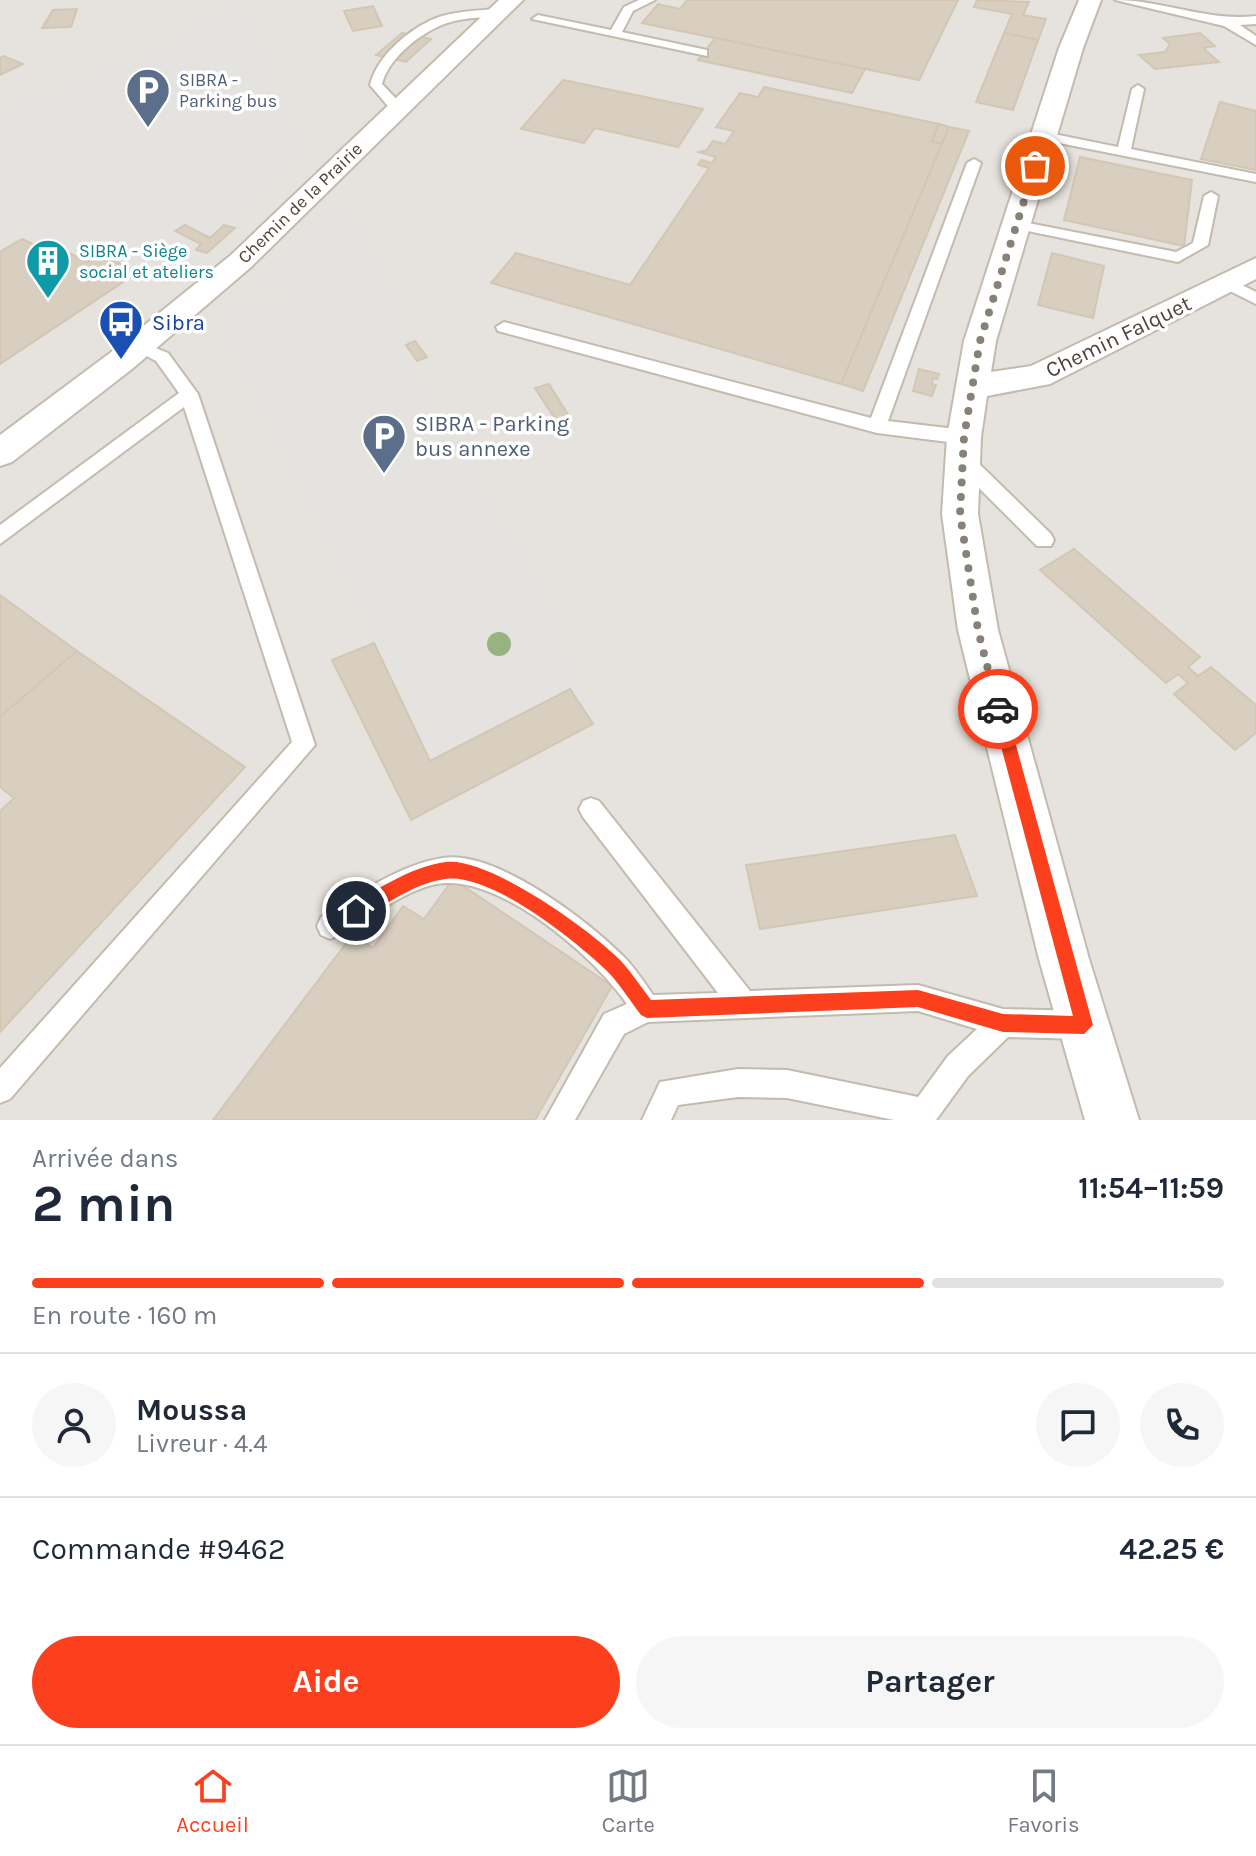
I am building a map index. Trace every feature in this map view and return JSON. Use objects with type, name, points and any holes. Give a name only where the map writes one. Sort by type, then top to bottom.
[{"type":"street","points":[[1090,0],[980,341],[963,449],[960,514],[978,630],[1112,1120]]},
{"type":"street","name":"Chemin de la Prairie","points":[[0,453],[138,347],[241,261],[506,6]]},
{"type":"street","name":"Chemin Falquet","points":[[973,387],[1038,376],[1256,267]]},
{"type":"lane","points":[[615,34],[628,9],[649,0]]},
{"type":"lane","points":[[1121,0],[1181,6],[1228,23],[1256,41]]},
{"type":"lane","points":[[398,109],[376,85],[379,68],[427,25],[452,16],[506,6]]},
{"type":"lane","points":[[538,19],[703,53]]},
{"type":"lane","points":[[1228,23],[1256,20]]},
{"type":"lane","points":[[1124,151],[1138,89]]},
{"type":"lane","points":[[1044,136],[1256,178]]},
{"type":"lane","points":[[877,426],[974,163]]},
{"type":"lane","points":[[1018,225],[1178,257],[1200,245],[1211,196]]},
{"type":"lane","points":[[1226,282],[1256,299]]},
{"type":"lane","points":[[504,327],[963,449],[1044,540]]},
{"type":"lane","points":[[0,1089],[304,745],[189,394],[162,357],[138,347]]},
{"type":"lane","points":[[0,536],[189,394]]},
{"type":"lane","points":[[591,809],[744,1005]]},
{"type":"lane","points":[[330,926],[409,880],[448,870],[475,874],[530,900],[566,927],[614,966],[647,1009]]},
{"type":"lane","points":[[559,1120],[614,1024],[647,1009],[918,998],[1003,1023],[1084,1025]]},
{"type":"lane","points":[[656,1120],[670,1092],[738,1083],[787,1084],[926,1116],[958,1066],[1003,1023]]},
{"type":"shaded area","points":[[0,0],[1256,0],[1256,1120],[0,1120]]},
{"type":"shaded area","name":"SIBRA - Parking bus","points":[[226,0],[242,0],[305,150],[299,163],[171,282],[104,246],[88,258],[30,229],[0,247],[0,109],[129,60],[205,18]]},
{"type":"shaded area","name":"SIBRA - Parking bus annexe","points":[[344,198],[396,293],[411,337],[397,342],[556,609],[593,724],[411,820],[332,660],[374,642],[214,316],[240,293],[254,302],[300,295],[252,282]]},
{"type":"building","points":[[687,0],[958,0],[919,80],[642,23],[658,4],[680,9]]},
{"type":"building","points":[[977,0],[1029,2],[1023,15],[1046,19],[1038,40],[1004,33],[1012,14],[974,7]]},
{"type":"building","points":[[373,6],[382,26],[353,31],[344,11]]},
{"type":"building","points":[[77,9],[71,27],[42,28],[53,10]]},
{"type":"building","points":[[402,33],[431,39],[406,62],[376,55]]},
{"type":"building","points":[[1004,33],[1038,40],[1013,110],[976,102]]},
{"type":"building","points":[[1200,33],[1215,46],[1203,48],[1219,62],[1155,69],[1139,55],[1165,52],[1170,44],[1163,38]]},
{"type":"building","points":[[715,38],[865,69],[852,93],[698,60]]},
{"type":"building","points":[[3,56],[23,64],[0,75],[0,58]]},
{"type":"building","points":[[563,80],[703,109],[678,147],[595,128],[584,143],[521,129]]},
{"type":"building","points":[[764,87],[939,124],[932,141],[943,144],[841,384],[491,283],[516,253],[630,285],[709,168],[698,165],[701,160],[712,163],[716,157],[699,152],[707,150],[713,141],[725,144],[734,131],[716,127],[740,93],[758,97]]},
{"type":"building","points":[[1220,102],[1256,111],[1256,170],[1201,159]]},
{"type":"building","points":[[939,124],[949,127],[943,144],[932,141]]},
{"type":"building","points":[[949,127],[969,131],[863,391],[841,384]]},
{"type":"building","points":[[1080,157],[1192,180],[1184,246],[1064,220]]},
{"type":"building","points":[[185,225],[210,238],[224,225],[235,228],[207,253],[196,250],[201,244],[175,231]]},
{"type":"building","name":"SIBRA - Siège social et ateliers","points":[[22,239],[37,246],[45,241],[87,262],[102,253],[131,270],[117,279],[123,282],[0,364],[0,252]]},
{"type":"building","points":[[1052,253],[1104,266],[1093,318],[1038,305]]},
{"type":"building","points":[[415,341],[427,357],[417,361],[406,345]]},
{"type":"building","points":[[919,369],[939,374],[937,379],[933,378],[932,384],[936,385],[932,396],[913,391]]},
{"type":"building","points":[[549,384],[570,418],[557,422],[535,388]]},
{"type":"building","points":[[1074,549],[1200,657],[1188,667],[1198,676],[1211,667],[1256,705],[1256,733],[1235,750],[1174,694],[1188,683],[1178,674],[1166,683],[1040,570]]},
{"type":"building","points":[[0,595],[77,651],[0,717]]},
{"type":"building","points":[[374,643],[430,761],[570,689],[593,724],[411,820],[332,660]]},
{"type":"building","points":[[77,651],[245,767],[0,1032],[0,811],[14,798],[0,787],[0,717]]},
{"type":"building","points":[[955,835],[977,896],[760,929],[746,865]]},
{"type":"building","points":[[453,879],[612,986],[535,1120],[213,1120],[353,934],[373,948],[403,906],[424,919]]},
{"type":"way so far","points":[[998,709],[978,630],[960,514],[964,437],[980,341],[1035,166]]},
{"type":"place","name":"SIBRA - Parking bus","points":[[148,129]]},
{"type":"place","name":"SIBRA - Siège social et ateliers","points":[[48,300]]},
{"type":"place","name":"Sibra","points":[[121,361]]},
{"type":"place","name":"SIBRA - Parking bus annexe","points":[[384,475]]},
{"type":"route","points":[[356,911],[409,880],[448,870],[475,874],[530,900],[566,927],[614,966],[647,1009],[918,998],[1003,1023],[1084,1025],[998,709]]}]
